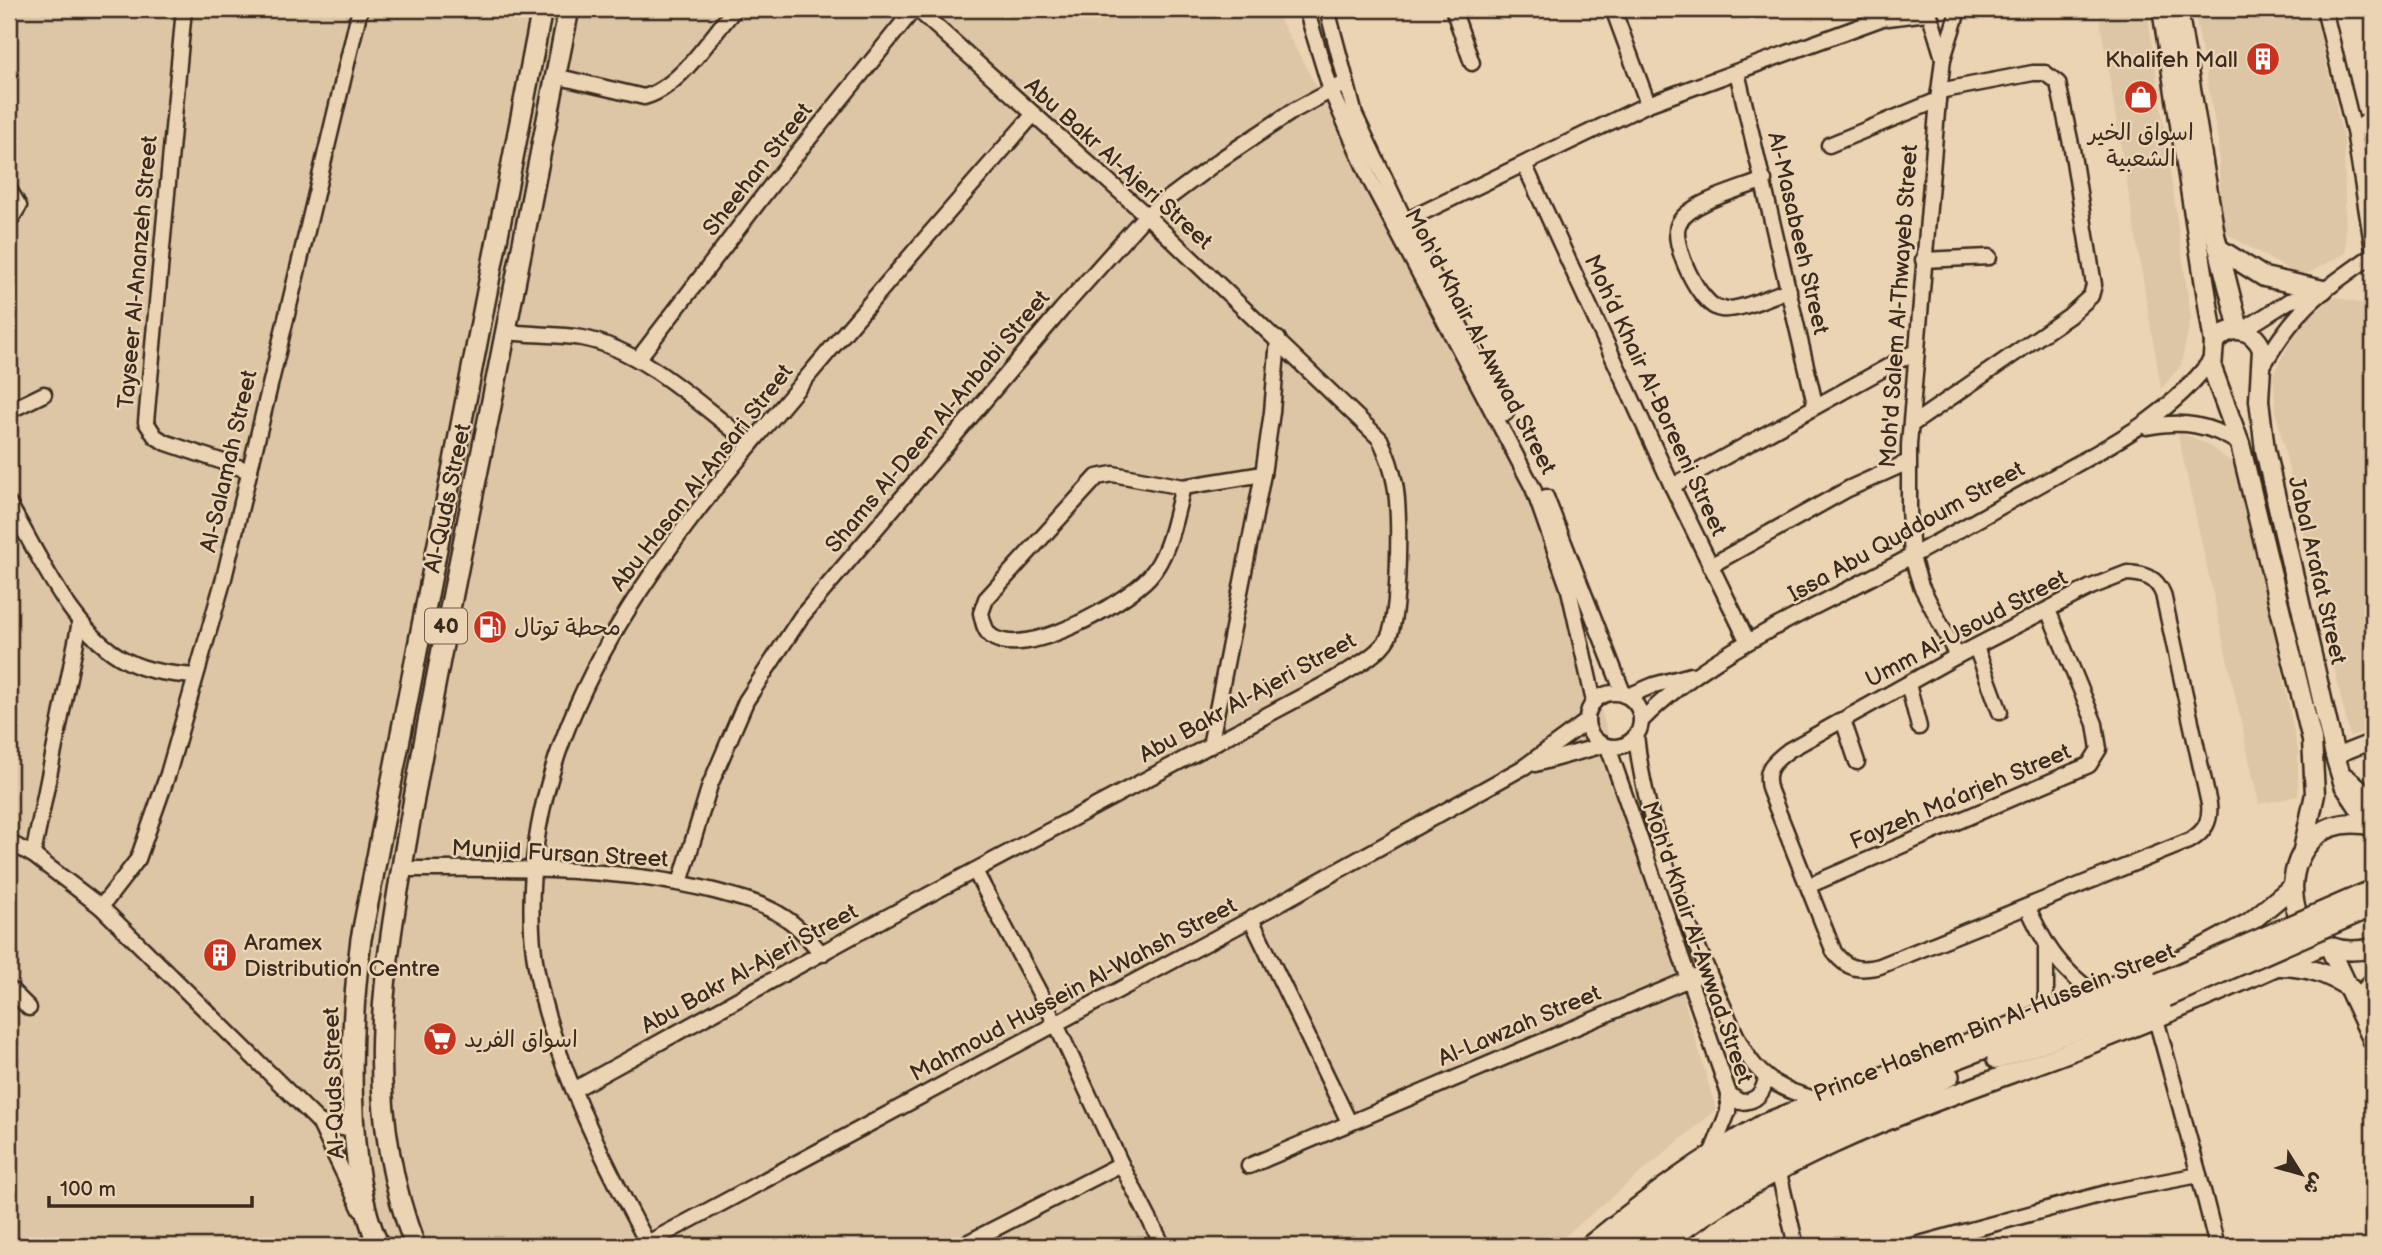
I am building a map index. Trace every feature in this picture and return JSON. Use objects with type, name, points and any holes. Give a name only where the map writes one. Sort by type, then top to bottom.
[{"type":"highway","name":"Al-Quds Street","points":[[376,1240],[361,1179],[355,1123],[352,1027],[361,939],[542,9]]},
{"type":"highway","name":"Al-Quds Street","points":[[415,1246],[393,1180],[379,1074],[385,965],[439,657],[507,332],[569,9]]},
{"type":"highway","name":"Prince Hashem Bin Al-Hussein Street","points":[[1612,1246],[1687,1191],[1760,1146],[1884,1088],[2163,990],[2373,890]]},
{"type":"highway","name":"Prince Hashem Bin Al-Hussein Street","points":[[1638,1246],[1721,1185],[1825,1132],[1944,1078],[2373,906]]},
{"type":"main road","name":"Jabal Arafat Street","points":[[2162,9],[2212,352],[2240,444],[2312,740],[2315,794],[2291,888]]},
{"type":"main road","name":"Jabal Arafat Street","points":[[2178,9],[2218,248],[2241,329],[2255,337],[2262,349],[2261,432],[2335,756],[2343,779],[2372,825]]},
{"type":"main road","points":[[2218,248],[2264,277],[2321,291]]},
{"type":"main road","points":[[2212,352],[2223,334],[2241,329]]},
{"type":"main road","points":[[2315,794],[2330,794],[2343,779],[2373,800]]},
{"type":"main road","points":[[2302,850],[2321,833],[2345,824],[2372,825]]},
{"type":"main road","points":[[2291,888],[2300,920],[2327,945],[2351,989],[2373,1041]]},
{"type":"main road","name":"Prince Hashem Bin Al-Hussein Street","points":[[1589,1246],[1662,1187],[1712,1152],[1765,1123],[2184,958],[2249,923],[2291,888]]},
{"type":"main road","points":[[2249,923],[2272,930],[2279,946],[2253,976]]},
{"type":"main road","points":[[1662,1246],[1779,1169],[1981,1084],[2156,1019],[2327,945],[2345,950],[2373,948]]},
{"type":"main road","points":[[2277,966],[2307,967],[2351,989]]},
{"type":"main road","points":[[2361,1011],[2362,995],[2373,982]]},
{"type":"street","name":"Tayseer Al-Ananzeh Street","points":[[184,9],[146,422],[155,436],[164,442],[250,471]]},
{"type":"street","name":"Al-Salamah Street","points":[[101,907],[127,876],[143,848],[168,774],[250,471],[360,9]]},
{"type":"street","points":[[555,76],[645,97],[657,94],[677,78],[735,9]]},
{"type":"street","name":"Abu Bakr Al-Ajeri Street","points":[[575,1089],[1333,680],[1370,656],[1389,636],[1394,618],[1397,518],[1395,486],[1389,458],[1380,439],[1146,215],[915,9]]},
{"type":"street","name":"Sheehan Street","points":[[638,359],[773,183],[915,9]]},
{"type":"street","name":"Moh'd Khair Al-Awwad Street","points":[[1306,9],[1331,91],[1533,488],[1569,590],[1594,702]]},
{"type":"street","name":"Moh'd Khair Al-Awwad Street","points":[[1327,9],[1355,115],[1400,224],[1531,461],[1626,696]]},
{"type":"street","points":[[1453,9],[1472,63]]},
{"type":"street","points":[[1613,9],[1648,104]]},
{"type":"street","points":[[1400,224],[1525,166],[1648,104],[1883,18],[1899,9]]},
{"type":"street","points":[[2261,371],[2286,330],[2321,291],[2373,252],[2354,131],[2323,9]]},
{"type":"street","points":[[1883,18],[1927,12],[1940,19],[1950,17],[1959,10]]},
{"type":"street","name":"Moh'd Salem Al-Thwayeb Street","points":[[1957,656],[1922,586],[1912,557],[1908,462],[1938,95],[1943,59],[1959,10]]},
{"type":"street","name":"Moh'd Salem Al-Thwayeb Street","points":[[1927,12],[1943,59]]},
{"type":"street","name":"Al-Masabeeh Street","points":[[1737,72],[1815,404]]},
{"type":"street","points":[[1829,145],[1938,95],[2033,73],[2045,73],[2058,83],[2072,149],[2094,285],[2091,296],[2069,316],[1911,425]]},
{"type":"street","name":"Shams Al-Deen Al-Anbabi Street","points":[[680,883],[710,785],[746,701],[771,658],[801,617],[894,505],[1146,215],[1221,159],[1293,111],[1345,83]]},
{"type":"street","name":"Abu Hasan Al-Ansari Street","points":[[646,1245],[600,1149],[575,1089],[547,1007],[538,965],[532,934],[531,869],[540,811],[552,768],[572,716],[614,629],[648,577],[751,444],[1033,115]]},
{"type":"street","points":[[2354,131],[2373,117]]},
{"type":"street","name":"Moh’d Khair Al-Boreeni Street","points":[[1525,166],[1672,486],[1748,642]]},
{"type":"street","points":[[1764,180],[1688,212],[1679,223],[1675,234],[1694,282],[1712,307],[1733,308],[1789,290]]},
{"type":"street","points":[[9,189],[19,206],[9,222]]},
{"type":"street","points":[[1923,260],[1989,257]]},
{"type":"street","points":[[2241,329],[2288,301],[2321,291]]},
{"type":"street","points":[[507,332],[584,338],[638,359],[751,444]]},
{"type":"street","points":[[1210,746],[1263,474],[1274,401],[1278,339]]},
{"type":"street","points":[[1672,486],[1815,404],[1916,351]]},
{"type":"street","name":"Issa Abu Quddoum Street","points":[[1639,728],[1695,674],[1748,642],[1912,557],[2139,429],[2179,399],[2212,352]]},
{"type":"street","points":[[9,411],[44,394]]},
{"type":"street","name":"Issa Abu Quddoum Street","points":[[2139,429],[2168,423],[2199,425],[2240,444]]},
{"type":"street","points":[[1710,566],[1848,489],[1908,462]]},
{"type":"street","points":[[1184,487],[1157,565],[1136,588],[1071,627],[1034,640],[1009,642],[989,635],[981,612],[986,599],[1097,477],[1113,474],[1184,487],[1263,474]]},
{"type":"street","points":[[9,504],[80,622],[126,661],[162,673],[195,676]]},
{"type":"street","name":"Umm Al-Usoud Street","points":[[2127,573],[2149,576],[2158,583],[2168,616],[2210,813],[2204,830],[2191,841],[1880,966],[1858,969],[1847,966],[1834,951],[1810,885],[1770,791],[1767,773],[1773,762],[1789,750],[1957,656],[2091,587],[2127,573]]},
{"type":"street","name":"Fayzeh Ma’arjeh Street","points":[[1810,885],[2089,765],[2099,749],[2095,724],[2048,610]]},
{"type":"street","points":[[33,855],[80,622]]},
{"type":"street","points":[[1976,647],[2000,712]]},
{"type":"street","name":"Issa Abu Quddoum Street","points":[[1626,696],[1695,674]]},
{"type":"street","points":[[1908,684],[1919,727]]},
{"type":"street","points":[[1602,695],[1626,696],[1635,703],[1639,728],[1624,745],[1606,746],[1592,735],[1587,720],[1594,702],[1602,695]]},
{"type":"street","name":"Mahmoud Hussein Al-Wahsh Street","points":[[646,1245],[1251,919],[1524,767],[1587,720]]},
{"type":"street","points":[[1843,720],[1857,762]]},
{"type":"street","name":"Moh'd Khair Al-Awwad Street","points":[[1639,728],[1639,763],[1660,843],[1680,905],[1739,1041],[1766,1077],[1793,1093],[1820,1100]]},
{"type":"street","points":[[2335,756],[2373,741]]},
{"type":"street","name":"Moh'd Khair Al-Awwad Street","points":[[1606,746],[1690,977],[1729,1094],[1728,1112],[1712,1152]]},
{"type":"street","name":"Mahmoud Hussein Al-Wahsh Street","points":[[1524,767],[1606,746]]},
{"type":"street","points":[[11,847],[33,855],[101,907],[318,1122],[376,1240]]},
{"type":"street","name":"Munjid Fursan Street","points":[[401,869],[531,869],[680,883],[751,901],[779,914],[797,927],[822,954]]},
{"type":"street","points":[[975,871],[1055,1023],[1163,1246]]},
{"type":"street","points":[[2028,908],[2046,948],[2077,981],[2094,993]]},
{"type":"street","points":[[1251,919],[1349,1122]]},
{"type":"street","points":[[2043,1013],[2046,948]]},
{"type":"street","name":"Al-Lawzah Street","points":[[1249,1166],[1708,971]]},
{"type":"street","points":[[9,988],[29,1007]]},
{"type":"street","points":[[2156,1019],[2217,1246]]},
{"type":"street","points":[[1729,1094],[1740,1102],[1754,1100],[1764,1089],[1766,1077]]},
{"type":"street","points":[[318,1122],[342,1128],[355,1123]]},
{"type":"street","points":[[961,1246],[1121,1164]]},
{"type":"street","points":[[1779,1169],[1796,1246]]},
{"type":"street","points":[[1912,1246],[2110,1192],[2199,1175]]},
{"type":"shaded area","points":[[9,9],[1274,9],[1536,484],[1716,1110],[1553,1246],[9,1246],[9,206],[12,203],[9,200]]},
{"type":"shaded area","points":[[2098,9],[2147,9],[2191,317],[2181,365],[2161,389]]},
{"type":"shaded area","points":[[2194,9],[2314,9],[2344,141],[2346,253],[2301,277],[2222,231],[2218,140]]},
{"type":"shaded area","points":[[2333,296],[2367,306],[2373,333],[2373,728],[2350,737],[2276,413],[2273,374],[2296,331]]},
{"type":"shaded area","points":[[2177,431],[2207,444],[2242,470],[2298,752],[2298,796],[2259,804]]},
{"type":"place","name":"Khalifeh Mall","points":[[2263,59]]},
{"type":"place","name":"اسواق الخير الشعبية","points":[[2141,97]]},
{"type":"place","name":"محطة توتال","points":[[490,627]]},
{"type":"place","name":"Aramex Distribution Centre","points":[[220,955]]},
{"type":"place","name":"اسواق الفريد","points":[[440,1039]]}]
